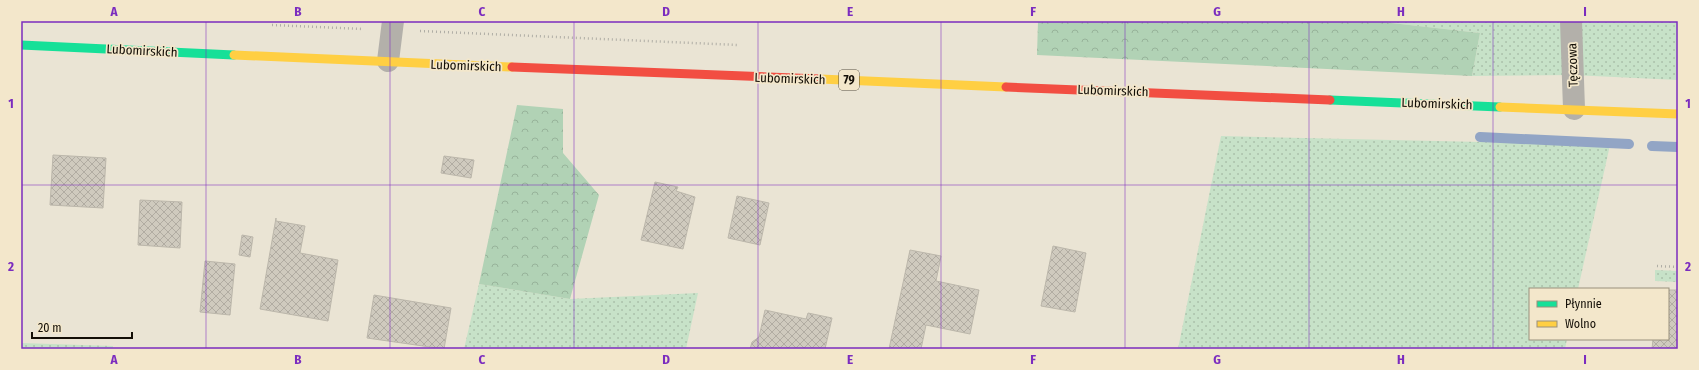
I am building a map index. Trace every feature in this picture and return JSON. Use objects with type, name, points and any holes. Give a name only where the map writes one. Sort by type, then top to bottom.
[{"type":"main road","name":"Lubomirskich","points":[[21,44],[388,61],[1678,114]]},
{"type":"street","points":[[388,61],[393,21]]},
{"type":"street","name":"Tęczowa","points":[[1571,21],[1574,109]]},
{"type":"path","points":[[1657,266],[1678,267]]},
{"type":"green space","points":[[1038,21],[1374,21],[1480,33],[1472,76],[1037,55]]},
{"type":"green space","points":[[1374,21],[1678,21],[1678,80],[1572,75],[1472,76],[1480,33]]},
{"type":"green space","points":[[517,105],[563,109],[563,153],[599,195],[570,299],[479,284]]},
{"type":"green space","points":[[1221,136],[1610,145],[1578,288],[1529,288],[1529,340],[1567,340],[1565,349],[1178,349]]},
{"type":"green space","points":[[1655,270],[1678,271],[1678,282],[1655,281]]},
{"type":"green space","points":[[479,284],[570,299],[698,293],[686,349],[464,349]]},
{"type":"green space","points":[[21,343],[113,346],[113,349],[21,349]]},
{"type":"building","points":[[53,155],[106,158],[103,208],[50,205]]},
{"type":"building","points":[[444,156],[474,160],[471,178],[441,173]]},
{"type":"building","points":[[655,182],[678,187],[676,191],[695,197],[683,249],[641,240]]},
{"type":"building","points":[[737,196],[769,203],[760,245],[728,238]]},
{"type":"building","points":[[140,200],[182,202],[180,248],[138,245]]},
{"type":"building","points":[[276,218],[276,221],[305,226],[300,253],[338,260],[328,321],[260,309]]},
{"type":"building","points":[[242,235],[253,237],[250,257],[239,255]]},
{"type":"building","points":[[1053,246],[1086,253],[1075,312],[1041,306]]},
{"type":"building","points":[[910,250],[941,256],[936,281],[979,290],[970,334],[926,325],[921,349],[889,349]]},
{"type":"building","points":[[205,261],[235,264],[230,315],[200,312]]},
{"type":"building","points":[[1669,290],[1678,290],[1678,349],[1652,349],[1653,340],[1669,340]]},
{"type":"building","points":[[374,295],[451,308],[444,349],[367,338]]},
{"type":"building","points":[[765,310],[806,319],[808,313],[832,318],[825,349],[750,349],[752,342],[759,337]]},
{"type":"waterway","points":[[1480,137],[1629,144]]},
{"type":"waterway","points":[[1652,146],[1678,147]]},
{"type":"traffic: fast","points":[[21,45],[234,55]]},
{"type":"traffic: fast","points":[[1330,100],[1500,107]]},
{"type":"traffic: slow","points":[[234,55],[512,67]]},
{"type":"traffic: slow","points":[[820,79],[1006,87]]},
{"type":"traffic: slow","points":[[1500,107],[1678,114]]},
{"type":"traffic: jam","points":[[512,67],[820,79]]},
{"type":"traffic: jam","points":[[1006,87],[1330,100]]}]
